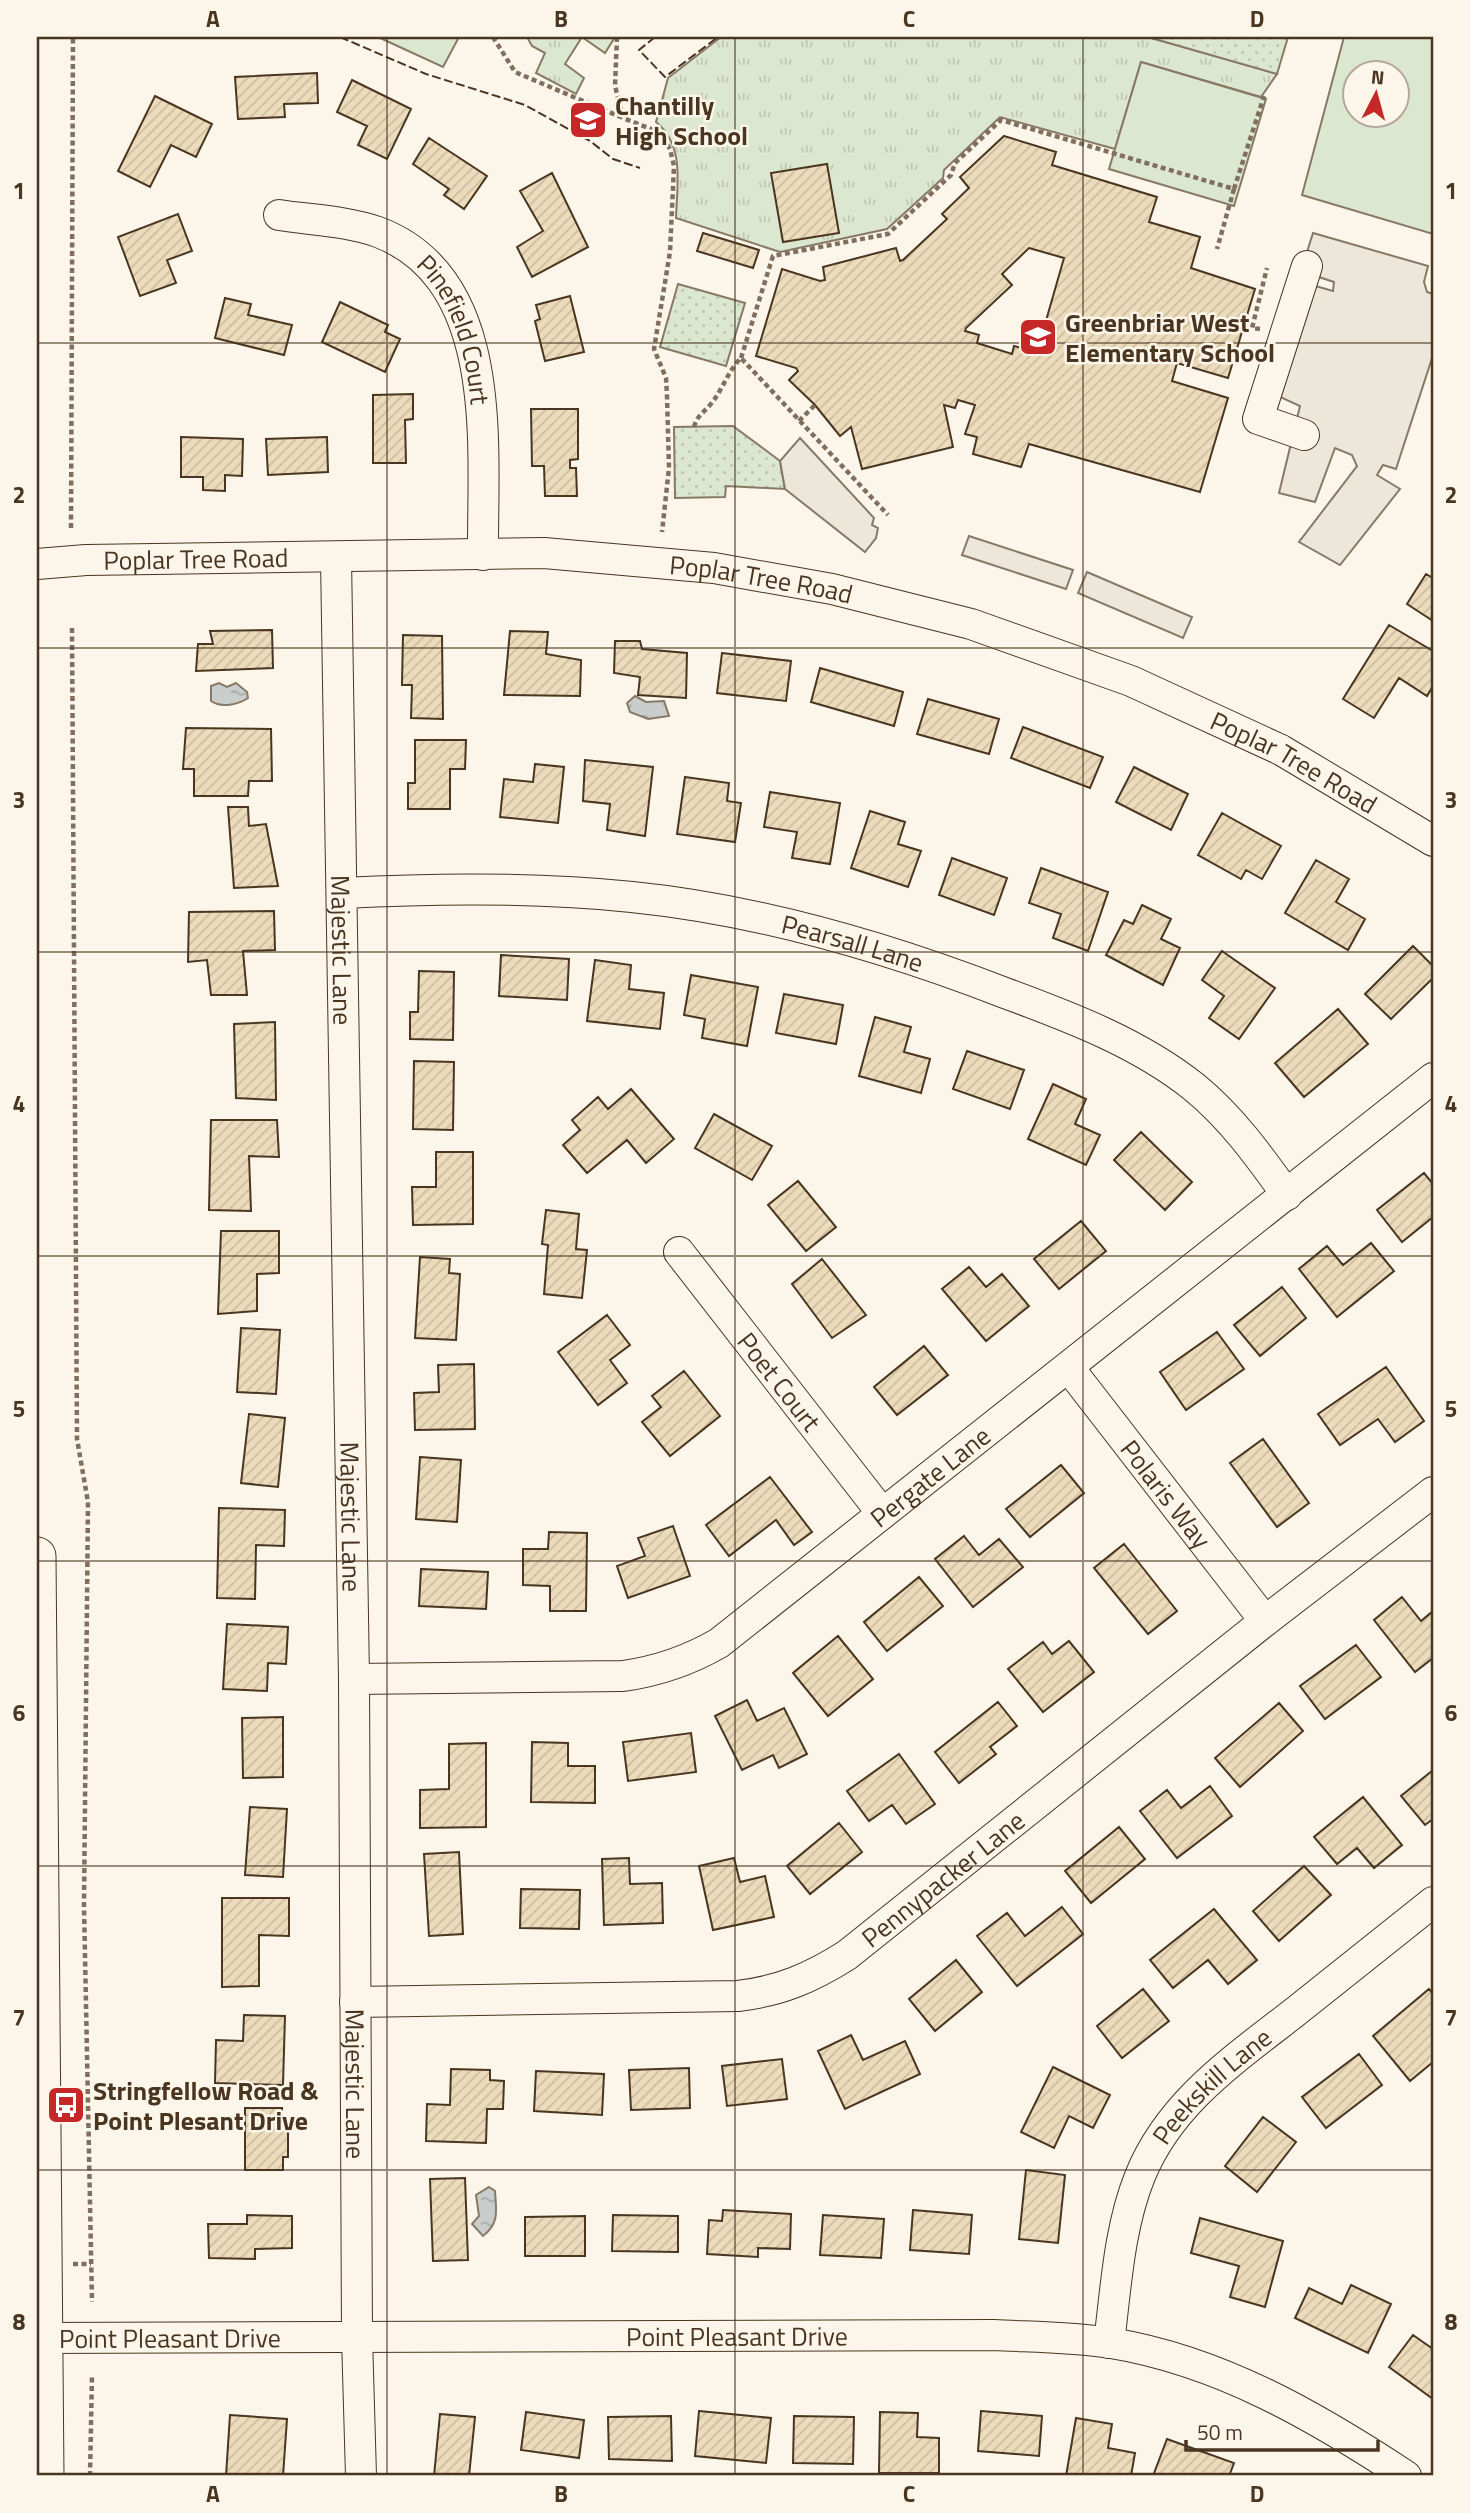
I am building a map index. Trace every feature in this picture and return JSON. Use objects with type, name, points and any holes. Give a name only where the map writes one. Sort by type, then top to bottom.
[{"type":"main road","points":[[37,1556],[45,2476]]},
{"type":"street","name":"Pinefield Court","points":[[278,215],[355,225],[380,233],[425,263],[458,307],[479,376],[483,555]]},
{"type":"street","points":[[1304,436],[1258,419],[1307,266]]},
{"type":"street","name":"Poplar Tree Road","points":[[37,564],[86,560],[544,553],[714,568],[831,589],[971,624],[1064,655],[1195,708],[1281,750],[1430,831]]},
{"type":"street","name":"Majestic Lane","points":[[336,558],[354,1679],[357,2337],[361,2476]]},
{"type":"street","name":"Pearsall Lane","points":[[342,893],[510,890],[635,898],[764,919],[906,958],[1054,1011],[1161,1064],[1224,1114],[1287,1195]]},
{"type":"street","name":"Pergate Lane","points":[[354,1679],[623,1675],[673,1666],[719,1643],[1433,1078]]},
{"type":"street","name":"Poet Court","points":[[678,1252],[882,1513]]},
{"type":"street","name":"Polaris Way","points":[[1069,1368],[1265,1621]]},
{"type":"street","name":"Pennypacker Lane","points":[[355,2002],[738,1996],[777,1990],[815,1976],[847,1955],[1265,1621],[1433,1492]]},
{"type":"street","name":"Peekskill Lane","points":[[1109,2343],[1121,2243],[1132,2201],[1147,2162],[1175,2115],[1210,2079],[1433,1902]]},
{"type":"street","name":"Point Pleasant Drive","points":[[42,2338],[994,2335],[1109,2343],[1212,2370],[1262,2391],[1336,2429],[1406,2476]]},
{"type":"path","points":[[71,528],[73,37]]},
{"type":"path","points":[[493,37],[514,72],[623,118],[629,123],[651,128],[660,133],[670,149],[674,166],[670,251],[654,349],[666,378],[667,396],[669,468],[662,532]]},
{"type":"path","points":[[617,37],[615,86],[623,118]]},
{"type":"path","points":[[1217,249],[1264,96]]},
{"type":"path","points":[[694,427],[696,419],[711,404],[731,368],[741,358],[774,256],[888,234],[951,175],[955,163],[1001,120],[1234,189]]},
{"type":"path","points":[[1263,330],[1252,328],[1267,268]]},
{"type":"path","points":[[741,358],[888,515]]},
{"type":"path","points":[[799,421],[815,405]]},
{"type":"path","points":[[72,628],[77,1439],[88,1502],[84,1905],[92,2302]]},
{"type":"path","points":[[65,2264],[91,2264]]},
{"type":"path","points":[[90,2476],[92,2374]]},
{"type":"green space","points":[[378,37],[459,37],[443,67]]},
{"type":"green space","points":[[527,37],[582,37],[565,64],[584,78],[576,94],[536,73],[545,53],[532,46]]},
{"type":"green space","points":[[582,37],[615,37],[605,53]]},
{"type":"green space","points":[[721,37],[1148,37],[1277,74],[1261,97],[1141,62],[1115,149],[1000,117],[944,170],[943,178],[887,229],[780,252],[676,218],[678,179],[675,154],[672,142],[656,122],[668,78]]},
{"type":"green space","points":[[1148,37],[1288,37],[1277,74]]},
{"type":"green space","points":[[1344,37],[1433,37],[1433,234],[1302,195]]},
{"type":"green space","points":[[1141,62],[1266,99],[1234,206],[1109,169]]},
{"type":"green space","points":[[678,284],[745,303],[726,366],[660,347]]},
{"type":"green space","points":[[733,426],[780,461],[785,489],[726,486],[725,497],[675,498],[674,427]]},
{"type":"shaded area","points":[[1313,233],[1428,266],[1424,282],[1427,292],[1433,294],[1433,355],[1396,469],[1383,465],[1377,475],[1400,489],[1340,565],[1299,542],[1357,466],[1352,455],[1335,448],[1315,502],[1279,493],[1300,406],[1278,396],[1312,285],[1333,291],[1334,282],[1301,271]]},
{"type":"shaded area","points":[[800,438],[874,518],[872,525],[878,528],[876,538],[865,552],[785,489],[780,461]]},
{"type":"shaded area","points":[[969,536],[1073,570],[1066,589],[962,555]]},
{"type":"shaded area","points":[[1087,572],[1192,617],[1183,638],[1078,593]]},
{"type":"water","points":[[219,683],[227,687],[236,683],[247,692],[248,698],[230,705],[211,701],[211,686]]},
{"type":"water","points":[[635,696],[646,702],[664,701],[669,716],[648,719],[630,712],[627,703]]},
{"type":"water","points":[[489,2187],[495,2191],[496,2216],[483,2236],[472,2224],[479,2216],[476,2195]]},
{"type":"building","points":[[317,73],[318,103],[284,104],[285,117],[238,119],[235,77]]},
{"type":"building","points":[[352,80],[411,109],[387,159],[358,145],[367,126],[337,112]]},
{"type":"building","points":[[155,96],[212,124],[196,157],[171,145],[150,187],[118,171]]},
{"type":"building","points":[[1004,136],[1056,152],[1052,165],[1157,197],[1149,222],[1200,237],[1191,268],[1255,289],[1228,378],[1177,363],[1172,381],[1228,398],[1200,492],[1029,444],[1021,467],[973,454],[977,437],[965,434],[975,405],[958,400],[955,408],[944,405],[953,447],[862,469],[851,427],[840,436],[815,405],[789,380],[798,371],[796,368],[756,356],[782,269],[820,281],[825,280],[823,267],[896,248],[900,261],[903,260],[947,219],[942,214],[969,188],[960,177]],"holes":[[[1029,248],[1064,258],[1037,352],[1014,346],[1012,354],[977,343],[979,335],[965,331],[1012,285],[1002,274]]]},
{"type":"building","points":[[429,138],[487,176],[464,209],[444,195],[449,189],[413,164]]},
{"type":"building","points":[[827,164],[839,233],[783,242],[771,173]]},
{"type":"building","points":[[552,173],[588,247],[532,277],[517,247],[543,231],[520,191]]},
{"type":"building","points":[[178,214],[192,251],[167,260],[176,283],[140,296],[118,237]]},
{"type":"building","points":[[703,233],[759,250],[753,268],[697,251]]},
{"type":"building","points":[[570,296],[584,352],[545,361],[535,321],[540,319],[536,305]]},
{"type":"building","points":[[225,298],[251,304],[248,315],[292,325],[284,355],[215,338]]},
{"type":"building","points":[[340,302],[388,325],[385,332],[400,339],[385,372],[322,342]]},
{"type":"building","points":[[413,394],[413,419],[405,420],[406,463],[373,463],[373,395]]},
{"type":"building","points":[[531,409],[578,409],[578,459],[570,460],[570,468],[576,468],[577,496],[545,496],[544,466],[532,466]]},
{"type":"building","points":[[181,437],[243,439],[242,476],[225,475],[225,491],[203,490],[203,477],[181,477]]},
{"type":"building","points":[[327,437],[328,472],[268,475],[266,439]]},
{"type":"building","points":[[1426,574],[1433,578],[1433,621],[1407,604]]},
{"type":"building","points":[[1389,625],[1433,651],[1433,686],[1427,696],[1399,678],[1374,718],[1343,699]]},
{"type":"building","points":[[272,630],[273,668],[196,671],[198,644],[213,644],[210,631]]},
{"type":"building","points":[[510,631],[548,632],[546,654],[581,660],[580,696],[504,695]]},
{"type":"building","points":[[403,635],[442,636],[443,719],[411,718],[412,685],[402,685]]},
{"type":"building","points":[[615,641],[640,641],[642,649],[687,653],[686,698],[638,695],[640,677],[614,673]]},
{"type":"building","points":[[722,653],[791,661],[786,701],[717,693]]},
{"type":"building","points":[[820,668],[903,692],[894,726],[811,702]]},
{"type":"building","points":[[928,699],[999,719],[989,754],[917,734]]},
{"type":"building","points":[[1023,727],[1103,757],[1090,788],[1011,758]]},
{"type":"building","points":[[186,728],[271,729],[272,781],[249,781],[248,796],[194,796],[194,769],[183,769]]},
{"type":"building","points":[[415,740],[466,740],[465,769],[450,769],[450,809],[408,809],[408,783],[415,783]]},
{"type":"building","points":[[585,760],[653,767],[645,836],[607,830],[610,804],[583,801]]},
{"type":"building","points":[[535,764],[564,767],[558,823],[500,817],[504,779],[533,782]]},
{"type":"building","points":[[1134,767],[1188,794],[1171,830],[1116,802]]},
{"type":"building","points":[[685,777],[729,783],[727,801],[741,803],[735,842],[677,834]]},
{"type":"building","points":[[770,792],[840,803],[830,864],[792,858],[797,832],[764,827]]},
{"type":"building","points":[[228,807],[248,807],[249,826],[266,824],[278,886],[234,888]]},
{"type":"building","points":[[870,811],[905,822],[898,844],[921,851],[908,887],[851,868]]},
{"type":"building","points":[[1222,813],[1281,846],[1262,879],[1246,870],[1241,879],[1198,855]]},
{"type":"building","points":[[952,858],[1007,878],[994,915],[939,895]]},
{"type":"building","points":[[1316,860],[1349,879],[1336,902],[1365,919],[1348,950],[1285,913]]},
{"type":"building","points":[[1041,868],[1108,892],[1088,951],[1053,938],[1061,914],[1029,903]]},
{"type":"building","points":[[1142,905],[1171,919],[1161,939],[1180,948],[1163,985],[1106,955],[1124,920],[1133,924]]},
{"type":"building","points":[[274,911],[275,950],[243,951],[247,995],[211,995],[207,960],[188,962],[189,912]]},
{"type":"building","points":[[1413,946],[1433,966],[1433,978],[1391,1019],[1365,994]]},
{"type":"building","points":[[1222,951],[1275,988],[1239,1039],[1209,1018],[1224,996],[1202,980]]},
{"type":"building","points":[[501,955],[569,959],[567,1000],[499,996]]},
{"type":"building","points":[[595,960],[631,965],[629,989],[664,993],[660,1029],[587,1021]]},
{"type":"building","points":[[419,971],[454,972],[453,1040],[410,1039],[410,1012],[418,1012]]},
{"type":"building","points":[[691,975],[758,987],[747,1046],[702,1038],[705,1019],[684,1015]]},
{"type":"building","points":[[784,994],[843,1005],[836,1044],[776,1033]]},
{"type":"building","points":[[1338,1009],[1368,1044],[1304,1097],[1275,1063]]},
{"type":"building","points":[[875,1017],[911,1027],[904,1052],[930,1059],[921,1093],[859,1076]]},
{"type":"building","points":[[275,1022],[276,1100],[236,1098],[234,1024]]},
{"type":"building","points":[[967,1051],[1024,1070],[1010,1109],[953,1089]]},
{"type":"building","points":[[414,1061],[454,1062],[453,1130],[413,1129]]},
{"type":"building","points":[[1053,1084],[1086,1099],[1075,1124],[1100,1135],[1086,1165],[1028,1139]]},
{"type":"building","points":[[631,1089],[674,1139],[646,1163],[627,1140],[587,1173],[563,1145],[580,1130],[572,1120],[598,1097],[608,1109]]},
{"type":"building","points":[[714,1114],[772,1146],[752,1180],[695,1148]]},
{"type":"building","points":[[211,1120],[277,1120],[279,1157],[249,1156],[251,1211],[209,1210]]},
{"type":"building","points":[[1141,1132],[1192,1182],[1165,1210],[1114,1160]]},
{"type":"building","points":[[436,1152],[473,1152],[473,1224],[413,1225],[412,1187],[436,1187]]},
{"type":"building","points":[[1424,1173],[1433,1184],[1433,1217],[1402,1242],[1377,1210]]},
{"type":"building","points":[[798,1181],[836,1227],[806,1251],[768,1205]]},
{"type":"building","points":[[546,1210],[579,1214],[576,1249],[587,1250],[582,1298],[544,1294],[548,1245],[542,1244]]},
{"type":"building","points":[[1081,1221],[1106,1251],[1059,1289],[1034,1259]]},
{"type":"building","points":[[221,1231],[279,1231],[279,1273],[257,1274],[257,1311],[218,1314]]},
{"type":"building","points":[[1371,1243],[1394,1271],[1337,1317],[1299,1269],[1327,1246],[1343,1265]]},
{"type":"building","points":[[420,1257],[450,1259],[449,1273],[460,1274],[456,1340],[415,1338]]},
{"type":"building","points":[[822,1259],[866,1315],[832,1338],[792,1284]]},
{"type":"building","points":[[969,1267],[986,1287],[1002,1274],[1029,1306],[986,1341],[942,1289]]},
{"type":"building","points":[[1282,1287],[1306,1318],[1260,1356],[1234,1325]]},
{"type":"building","points":[[607,1315],[630,1345],[610,1360],[627,1383],[598,1405],[558,1352]]},
{"type":"building","points":[[241,1328],[280,1330],[276,1394],[237,1392]]},
{"type":"building","points":[[1217,1332],[1244,1369],[1186,1410],[1160,1372]]},
{"type":"building","points":[[924,1346],[948,1375],[897,1415],[874,1387]]},
{"type":"building","points":[[474,1364],[475,1429],[415,1430],[414,1393],[439,1392],[438,1365]]},
{"type":"building","points":[[1386,1367],[1424,1421],[1395,1442],[1378,1419],[1340,1445],[1318,1414]]},
{"type":"building","points":[[684,1371],[720,1416],[670,1456],[642,1422],[661,1407],[652,1396]]},
{"type":"building","points":[[249,1414],[285,1418],[278,1487],[241,1483]]},
{"type":"building","points":[[1263,1439],[1309,1503],[1277,1527],[1230,1463]]},
{"type":"building","points":[[420,1457],[461,1460],[457,1522],[416,1519]]},
{"type":"building","points":[[1061,1465],[1084,1493],[1030,1537],[1006,1509]]},
{"type":"building","points":[[770,1477],[812,1532],[794,1545],[776,1520],[729,1556],[706,1525]]},
{"type":"building","points":[[219,1508],[285,1510],[284,1546],[256,1545],[255,1599],[217,1598]]},
{"type":"building","points":[[673,1526],[690,1576],[628,1598],[617,1566],[645,1556],[638,1538]]},
{"type":"building","points":[[549,1532],[587,1533],[586,1611],[550,1611],[550,1586],[523,1585],[523,1549],[548,1549]]},
{"type":"building","points":[[964,1536],[979,1555],[999,1539],[1023,1567],[973,1607],[935,1559]]},
{"type":"building","points":[[1124,1544],[1177,1611],[1148,1634],[1094,1568]]},
{"type":"building","points":[[421,1569],[488,1572],[486,1609],[419,1606]]},
{"type":"building","points":[[919,1577],[943,1606],[887,1651],[864,1622]]},
{"type":"building","points":[[1402,1597],[1421,1621],[1433,1611],[1433,1658],[1415,1672],[1374,1620]]},
{"type":"building","points":[[227,1624],[288,1627],[286,1664],[268,1663],[267,1691],[223,1689]]},
{"type":"building","points":[[838,1636],[873,1679],[828,1716],[793,1673]]},
{"type":"building","points":[[1069,1641],[1094,1672],[1043,1712],[1008,1669],[1043,1642],[1052,1654]]},
{"type":"building","points":[[1356,1645],[1381,1677],[1325,1719],[1300,1686]]},
{"type":"building","points":[[747,1700],[757,1721],[784,1708],[807,1754],[779,1768],[773,1755],[742,1770],[715,1716]]},
{"type":"building","points":[[998,1702],[1017,1726],[990,1747],[996,1754],[959,1783],[935,1752]]},
{"type":"building","points":[[1279,1703],[1303,1731],[1240,1787],[1215,1758]]},
{"type":"building","points":[[283,1717],[283,1777],[243,1778],[242,1718]]},
{"type":"building","points":[[691,1733],[696,1772],[628,1781],[623,1742]]},
{"type":"building","points":[[532,1742],[568,1743],[568,1766],[595,1766],[595,1803],[531,1802]]},
{"type":"building","points":[[486,1743],[486,1827],[420,1828],[420,1790],[449,1789],[449,1744]]},
{"type":"building","points":[[899,1754],[935,1804],[906,1824],[892,1805],[869,1821],[847,1791]]},
{"type":"building","points":[[1433,1770],[1433,1819],[1425,1825],[1401,1796]]},
{"type":"building","points":[[1210,1786],[1232,1816],[1177,1858],[1140,1811],[1167,1790],[1181,1808]]},
{"type":"building","points":[[1363,1797],[1402,1845],[1374,1868],[1357,1848],[1337,1864],[1314,1837]]},
{"type":"building","points":[[250,1807],[287,1809],[283,1877],[245,1875]]},
{"type":"building","points":[[839,1823],[862,1852],[810,1894],[787,1866]]},
{"type":"building","points":[[1119,1827],[1145,1859],[1091,1903],[1065,1871]]},
{"type":"building","points":[[459,1852],[463,1934],[429,1936],[424,1854]]},
{"type":"building","points":[[629,1858],[630,1884],[662,1883],[663,1923],[604,1925],[602,1859]]},
{"type":"building","points":[[734,1858],[740,1882],[765,1876],[774,1917],[713,1930],[699,1866]]},
{"type":"building","points":[[1304,1866],[1331,1895],[1279,1941],[1253,1911]]},
{"type":"building","points":[[521,1889],[580,1890],[579,1929],[520,1928]]},
{"type":"building","points":[[222,1898],[289,1898],[289,1936],[259,1935],[259,1986],[222,1987]]},
{"type":"building","points":[[1062,1907],[1083,1934],[1017,1986],[977,1936],[1007,1913],[1025,1936]]},
{"type":"building","points":[[1214,1909],[1257,1960],[1228,1984],[1208,1960],[1173,1988],[1150,1960]]},
{"type":"building","points":[[956,1960],[982,1992],[935,2031],[909,1999]]},
{"type":"building","points":[[1143,1989],[1169,2021],[1122,2058],[1097,2026]]},
{"type":"building","points":[[1429,1989],[1433,1994],[1433,2062],[1410,2081],[1373,2036]]},
{"type":"building","points":[[244,2015],[285,2016],[283,2085],[215,2083],[216,2040],[243,2041]]},
{"type":"building","points":[[851,2035],[863,2060],[905,2041],[920,2074],[845,2109],[818,2051]]},
{"type":"building","points":[[1359,2054],[1382,2085],[1326,2128],[1302,2097]]},
{"type":"building","points":[[782,2059],[787,2099],[727,2106],[722,2066]]},
{"type":"building","points":[[1053,2067],[1110,2095],[1093,2128],[1069,2116],[1054,2148],[1021,2132]]},
{"type":"building","points":[[689,2068],[690,2108],[631,2110],[629,2070]]},
{"type":"building","points":[[451,2069],[490,2070],[490,2080],[504,2081],[503,2109],[487,2109],[486,2143],[426,2141],[427,2104],[450,2105]]},
{"type":"building","points":[[536,2071],[604,2074],[602,2115],[534,2111]]},
{"type":"building","points":[[245,2108],[282,2108],[282,2125],[288,2125],[288,2157],[283,2157],[283,2170],[245,2170]]},
{"type":"building","points":[[1263,2117],[1296,2142],[1257,2192],[1225,2166]]},
{"type":"building","points":[[1026,2170],[1065,2175],[1058,2243],[1019,2239]]},
{"type":"building","points":[[465,2178],[468,2260],[433,2261],[430,2179]]},
{"type":"building","points":[[723,2210],[791,2214],[790,2249],[758,2248],[758,2257],[707,2254],[709,2220],[722,2221]]},
{"type":"building","points":[[913,2210],[972,2215],[969,2254],[910,2250]]},
{"type":"building","points":[[247,2215],[292,2216],[292,2248],[255,2249],[255,2259],[209,2258],[208,2224],[247,2224]]},
{"type":"building","points":[[613,2215],[678,2216],[678,2252],[612,2251]]},
{"type":"building","points":[[823,2215],[884,2219],[881,2258],[820,2255]]},
{"type":"building","points":[[585,2216],[585,2256],[525,2256],[525,2217]]},
{"type":"building","points":[[1200,2218],[1283,2241],[1265,2307],[1230,2297],[1239,2266],[1191,2253]]},
{"type":"building","points":[[1351,2285],[1391,2304],[1368,2353],[1295,2318],[1309,2288],[1342,2304]]},
{"type":"building","points":[[1413,2335],[1433,2349],[1433,2399],[1389,2367]]},
{"type":"building","points":[[699,2411],[771,2418],[766,2463],[695,2456]]},
{"type":"building","points":[[981,2411],[1042,2416],[1039,2456],[978,2451]]},
{"type":"building","points":[[526,2412],[584,2420],[579,2458],[521,2450]]},
{"type":"building","points":[[880,2412],[918,2413],[917,2437],[939,2438],[939,2473],[879,2473]]},
{"type":"building","points":[[440,2414],[475,2417],[469,2476],[434,2476]]},
{"type":"building","points":[[230,2415],[287,2419],[283,2476],[226,2476]]},
{"type":"building","points":[[671,2416],[672,2461],[609,2459],[608,2417]]},
{"type":"building","points":[[794,2416],[854,2417],[853,2464],[793,2463]]},
{"type":"building","points":[[1076,2418],[1112,2424],[1108,2448],[1135,2453],[1131,2476],[1066,2476]]},
{"type":"building","points":[[1167,2439],[1234,2463],[1229,2476],[1153,2476]]},
{"type":"fence","points":[[340,37],[426,74],[525,105],[590,141],[613,159],[640,168]]},
{"type":"fence","points":[[655,37],[639,50],[665,77],[718,37]]},
{"type":"place","name":"Chantilly High School","points":[[588,120]]},
{"type":"place","name":"Greenbriar West Elementary School","points":[[1038,337]]},
{"type":"place","name":"Stringfellow Road & Point Plesant Drive","points":[[66,2105]]}]
